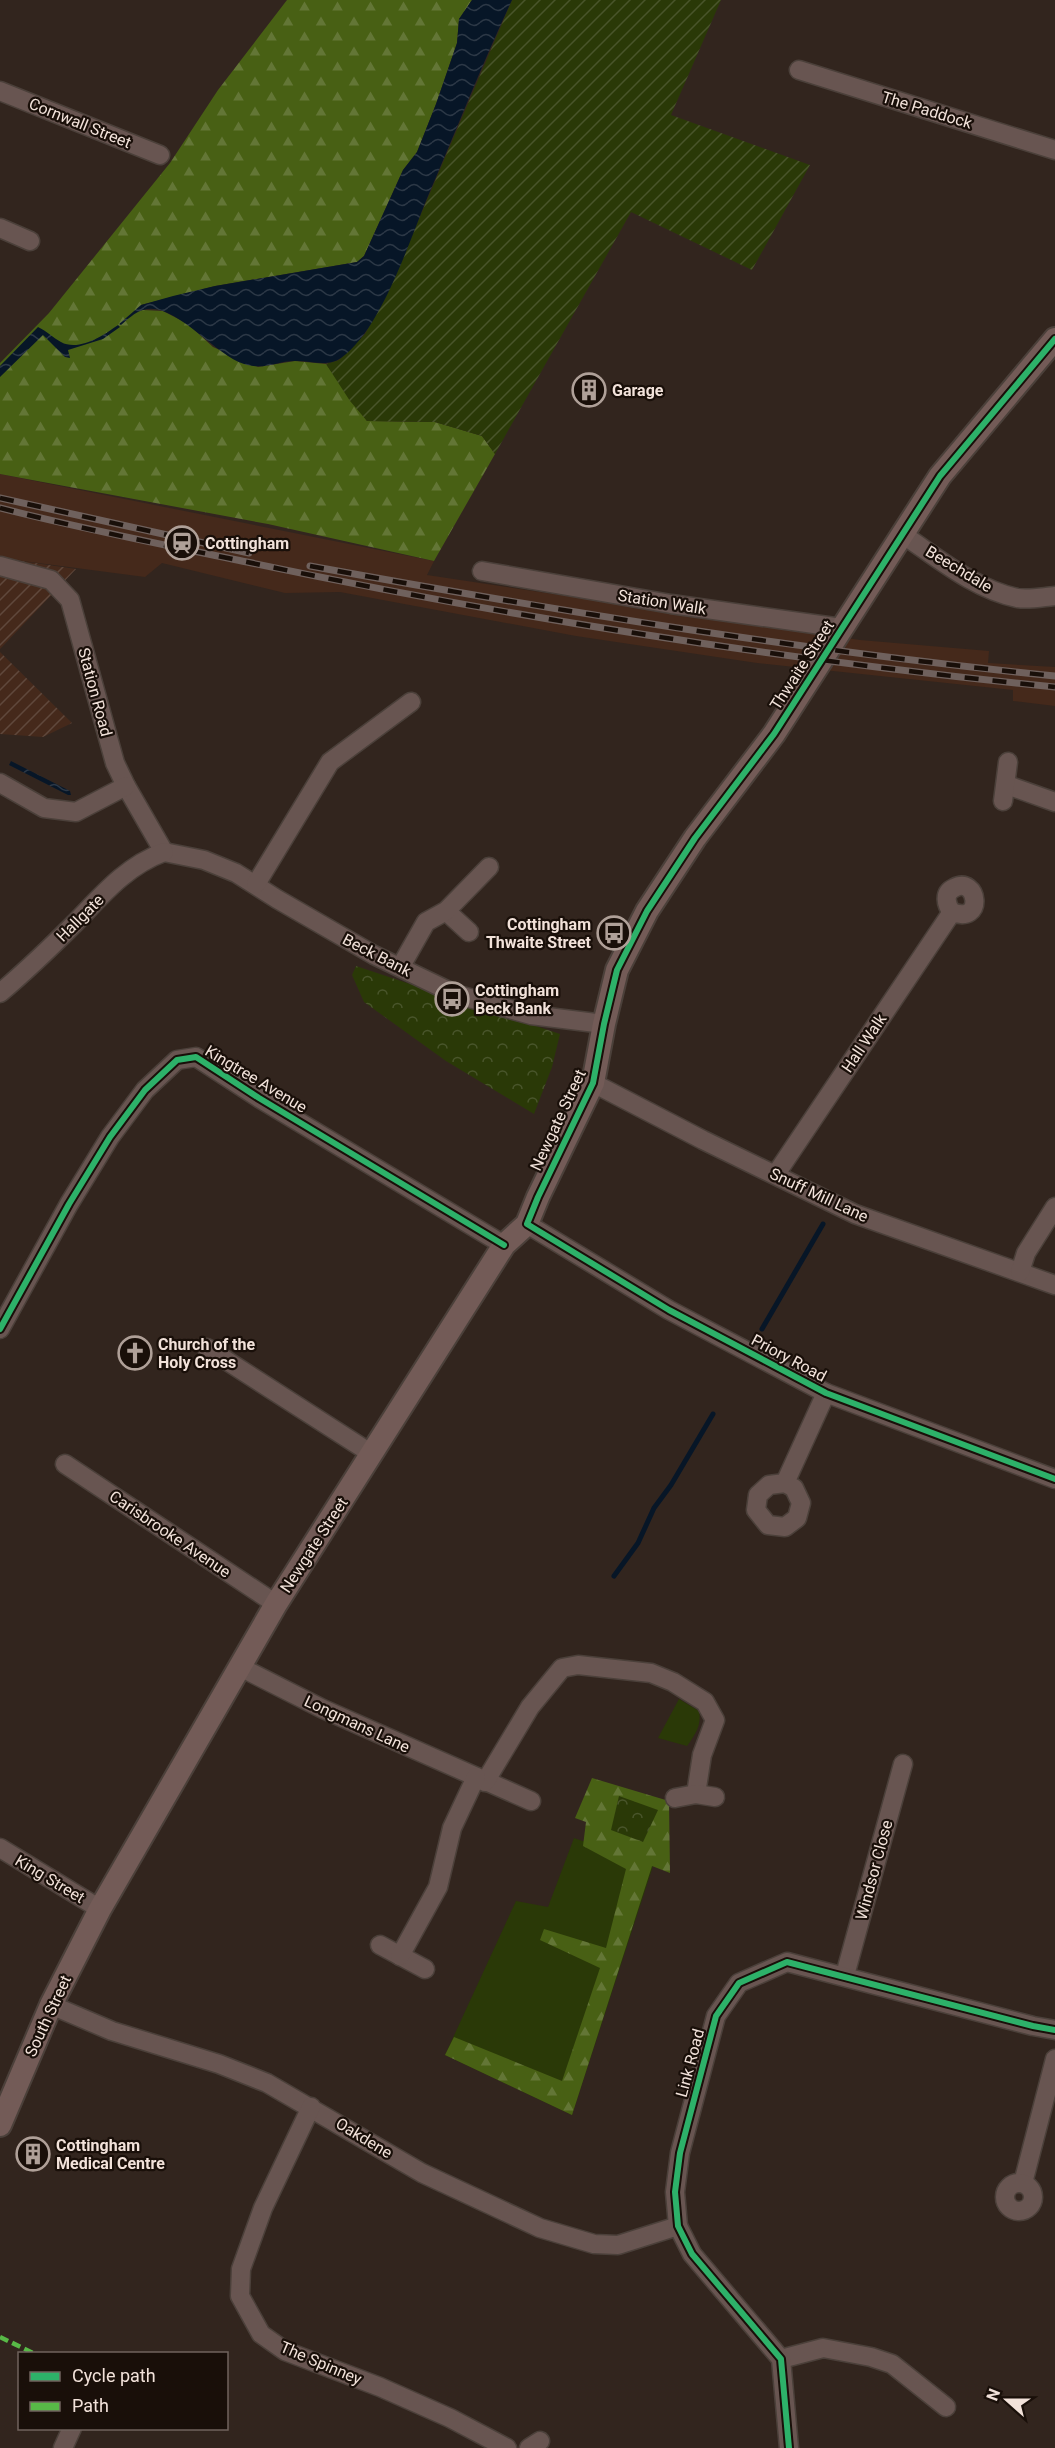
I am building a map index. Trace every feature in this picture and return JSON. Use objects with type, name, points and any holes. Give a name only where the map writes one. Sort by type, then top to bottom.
[{"type":"main road","name":"Thwaite Street","points":[[604,1024],[617,970],[647,911],[695,838],[774,734],[940,476],[1055,339]]},
{"type":"main road","name":"Newgate Street","points":[[100,1909],[276,1604],[504,1245],[527,1224],[593,1083],[604,1024]]},
{"type":"main road","name":"South Street","points":[[0,2125],[51,2005],[100,1909]]},
{"type":"street","name":"The Paddock","points":[[799,70],[1055,150]]},
{"type":"street","name":"Cornwall Street","points":[[0,91],[160,155]]},
{"type":"street","name":"Beechdale","points":[[902,534],[990,590],[1020,598],[1055,596]]},
{"type":"street","name":"Station Road","points":[[0,566],[51,580],[70,600],[115,763],[164,852]]},
{"type":"street","name":"Station Walk","points":[[482,571],[671,604],[842,628]]},
{"type":"street","points":[[256,884],[330,762],[411,702]]},
{"type":"street","points":[[1008,762],[1005,793],[1055,802]]},
{"type":"street","points":[[0,783],[44,808],[76,812],[126,786]]},
{"type":"street","name":"Beck Bank","points":[[164,852],[204,860],[237,873],[374,955],[401,966],[455,994],[531,1015],[604,1024]]},
{"type":"street","name":"Hallgate","points":[[0,993],[50,948],[124,873],[147,858],[164,852]]},
{"type":"street","points":[[401,966],[426,922],[446,911],[489,867]]},
{"type":"street","points":[[446,911],[469,932]]},
{"type":"street","name":"Hall Walk","points":[[776,1174],[952,912]]},
{"type":"street","name":"Kingtree Avenue","points":[[0,1329],[69,1203],[110,1137],[145,1090],[177,1060],[196,1057],[259,1098],[504,1245]]},
{"type":"street","name":"Snuff Mill Lane","points":[[593,1083],[855,1214],[1055,1285]]},
{"type":"street","points":[[1020,1272],[1026,1253],[1055,1207]]},
{"type":"street","name":"Priory Road","points":[[527,1224],[669,1310],[826,1393],[1055,1479]]},
{"type":"street","points":[[207,1348],[372,1454]]},
{"type":"street","points":[[785,1483],[826,1393]]},
{"type":"street","name":"Carisbrooke Avenue","points":[[65,1464],[276,1604]]},
{"type":"street","points":[[400,1956],[438,1887],[452,1828],[480,1780],[530,1707],[562,1668],[578,1665],[651,1673],[705,1702],[715,1720],[702,1755],[696,1794]]},
{"type":"street","name":"Longmans Lane","points":[[240,1667],[323,1709],[531,1801]]},
{"type":"street","name":"Windsor Close","points":[[845,1975],[903,1764]]},
{"type":"street","points":[[675,1798],[696,1794],[715,1797]]},
{"type":"street","name":"King Street","points":[[0,1848],[100,1909]]},
{"type":"street","points":[[380,1945],[425,1969]]},
{"type":"street","name":"Link Road","points":[[781,2359],[692,2254],[678,2226],[675,2192],[680,2153],[716,2016],[739,1983],[787,1962],[1055,2030]]},
{"type":"street","name":"Oakdene","points":[[51,2005],[112,2031],[219,2064],[267,2083],[422,2173],[540,2228],[594,2244],[618,2245],[678,2226]]},
{"type":"street","points":[[1023,2183],[1055,2059]]},
{"type":"street","name":"The Spinney","points":[[310,2107],[263,2208],[242,2269],[240,2296],[261,2334],[285,2351],[380,2387],[450,2418],[507,2448]]},
{"type":"street","points":[[792,2447],[781,2359],[823,2348],[871,2357],[892,2364],[950,2411]]},
{"type":"street","points":[[63,2448],[77,2430]]},
{"type":"shaded area","points":[[0,474],[434,561],[427,575],[860,640],[989,651],[988,663],[1055,667],[1055,706],[1013,701],[1013,690],[757,663],[576,636],[340,592],[285,593],[162,563],[145,577],[0,558]]},
{"type":"shaded area","points":[[0,558],[76,569],[0,649]]},
{"type":"shaded area","points":[[0,652],[72,723],[43,737],[0,734]]},
{"type":"green space","points":[[287,0],[472,0],[459,19],[457,43],[417,152],[403,170],[364,256],[357,262],[215,286],[141,305],[143,310],[163,311],[188,324],[213,347],[258,367],[295,361],[326,364],[367,421],[435,422],[482,436],[495,454],[434,561],[268,524],[0,474],[0,363],[49,313],[170,163],[218,90]]},
{"type":"green space","points":[[512,0],[721,0],[671,115],[810,165],[752,270],[631,212],[495,454],[482,436],[435,422],[367,421],[350,401],[326,364],[339,360],[365,334],[390,287]]},
{"type":"green space","points":[[356,966],[560,1034],[552,1067],[534,1114],[446,1061],[364,1002],[352,975]]},
{"type":"green space","points":[[679,1699],[699,1711],[700,1716],[699,1725],[687,1746],[658,1738]]},
{"type":"green space","points":[[592,1778],[669,1801],[670,1873],[652,1866],[572,2115],[445,2055],[454,2037],[562,2081],[600,1968],[540,1940],[544,1929],[606,1948],[626,1869],[583,1846],[586,1822],[575,1818]]},
{"type":"green space","points":[[619,1796],[658,1810],[643,1842],[611,1830]]},
{"type":"green space","points":[[574,1838],[653,1866],[572,2115],[445,2055],[516,1901],[548,1907]]},
{"type":"water","points":[[472,0],[512,0],[392,284],[369,327],[341,358],[320,363],[290,361],[252,366],[232,359],[181,320],[168,313],[155,309],[143,310],[121,325],[119,324],[141,305],[173,296],[215,286],[357,262],[364,256],[403,170],[417,152],[457,43],[459,19]]},
{"type":"water","points":[[118,325],[120,327],[103,339],[68,350],[70,358],[65,357],[43,335],[0,377],[0,366],[38,327],[61,342],[76,345],[91,341]]},
{"type":"water","points":[[11,761],[70,791],[71,795],[9,765]]},
{"type":"waterway","points":[[762,1329],[823,1224]]},
{"type":"waterway","points":[[614,1576],[638,1543],[654,1508],[671,1485],[713,1414]]},
{"type":"railway","points":[[0,498],[249,553]]},
{"type":"railway","points":[[0,508],[347,582],[549,619],[852,664],[1055,687]]},
{"type":"railway","points":[[310,566],[495,599],[775,642],[1055,676]]},
{"type":"marked path","points":[[0,2337],[31,2352]]},
{"type":"cycle path","points":[[1055,339],[940,476],[774,734],[695,838],[647,911],[617,970],[593,1083],[527,1224],[669,1310],[826,1393],[1055,1479]]},
{"type":"cycle path","points":[[0,1329],[69,1204],[110,1137],[145,1090],[177,1060],[196,1057],[259,1098],[504,1245]]},
{"type":"cycle path","points":[[789,2448],[781,2359],[692,2254],[678,2226],[675,2192],[680,2153],[716,2016],[739,1983],[787,1962],[1055,2030]]},
{"type":"place","name":"Garage","points":[[589,390]]},
{"type":"place","name":"Cottingham","points":[[182,543]]},
{"type":"place","name":"Cottingham Thwaite Street","points":[[614,933]]},
{"type":"place","name":"Cottingham Beck Bank","points":[[452,999]]},
{"type":"place","name":"Church of the Holy Cross","points":[[135,1353]]},
{"type":"place","name":"Cottingham Medical Centre","points":[[33,2154]]}]
